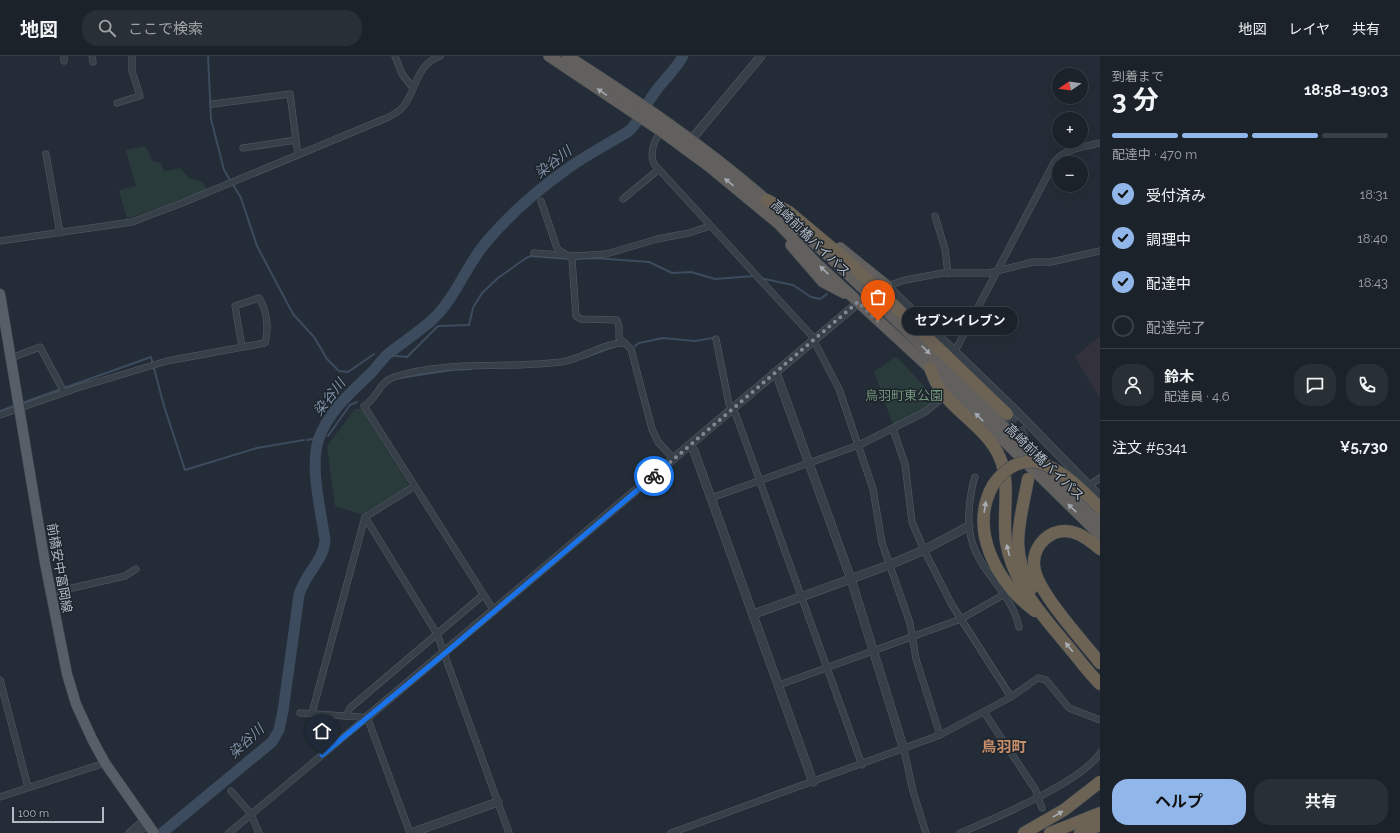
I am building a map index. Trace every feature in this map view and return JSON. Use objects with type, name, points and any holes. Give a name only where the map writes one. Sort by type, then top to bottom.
[{"type":"highway","name":"高崎前橋バイパス","points":[[549,56],[638,109]]},
{"type":"highway","name":"高崎前橋バイパス","points":[[567,56],[650,118],[691,140],[767,200]]},
{"type":"highway","name":"高崎前橋バイパス","points":[[650,118],[661,131],[710,167],[779,224],[849,294],[930,368],[1100,535]]},
{"type":"highway","name":"高崎前橋バイパス","points":[[732,172],[754,182],[878,289],[1100,521]]},
{"type":"highway","points":[[767,200],[794,217],[878,289],[1007,414]]},
{"type":"highway","points":[[930,368],[941,391],[989,440],[1000,458],[1005,476],[1004,521],[1008,552],[1022,586],[1047,620],[1100,684]]},
{"type":"highway","points":[[1047,620],[1023,602],[1009,587],[989,552],[986,541],[984,520],[987,496],[992,485],[1003,472],[1017,465],[1032,463],[1046,464],[1068,477],[1100,508]]},
{"type":"highway","points":[[1028,479],[1017,537],[1019,557],[1025,575],[1033,588],[1058,611]]},
{"type":"highway","points":[[1100,549],[1087,538],[1077,533],[1068,531],[1053,534],[1040,544],[1035,556],[1035,572],[1041,585],[1058,611],[1100,663]]},
{"type":"highway","points":[[1091,675],[1100,690]]},
{"type":"highway","points":[[1024,833],[1064,810],[1100,782]]},
{"type":"highway","points":[[1050,833],[1100,813]]},
{"type":"highway","points":[[1083,832],[1100,826]]},
{"type":"main road","name":"前橋安中富岡線","points":[[0,294],[50,593],[62,654],[70,684],[83,721],[105,763],[149,826]]},
{"type":"street","points":[[117,103],[140,96],[132,71],[132,56]]},
{"type":"street","points":[[395,56],[402,74],[413,88]]},
{"type":"street","points":[[0,241],[124,224],[136,221],[298,155],[396,113],[406,102],[423,68],[433,59],[440,56]]},
{"type":"street","points":[[691,140],[761,56]]},
{"type":"street","points":[[213,104],[290,94],[298,155]]},
{"type":"street","points":[[661,131],[654,142],[652,151],[653,162],[658,170],[759,278],[813,340],[843,396],[873,488],[880,535],[913,637],[916,659],[940,735]]},
{"type":"street","points":[[243,148],[296,140]]},
{"type":"street","points":[[955,351],[1055,161],[1060,155],[1068,151],[1100,143]]},
{"type":"street","points":[[46,154],[60,233]]},
{"type":"street","points":[[623,199],[658,170]]},
{"type":"street","points":[[541,201],[559,252],[569,255],[572,259],[576,316],[581,319],[617,320],[619,327],[619,338],[631,349],[652,429],[658,442],[674,458]]},
{"type":"street","points":[[935,216],[944,249],[948,273]]},
{"type":"street","points":[[534,253],[569,255],[611,252],[657,238],[689,233],[710,226]]},
{"type":"street","points":[[229,833],[494,612],[858,302],[878,289],[905,280],[948,273],[980,275],[999,269],[1033,262],[1051,262],[1100,251]]},
{"type":"street","points":[[878,289],[955,351],[1100,498]]},
{"type":"street","points":[[0,415],[64,392],[174,359],[265,343],[268,331],[267,323],[259,298],[235,306],[242,346]]},
{"type":"street","points":[[716,338],[724,387],[732,409],[736,415],[862,765]]},
{"type":"street","points":[[494,612],[364,406],[385,382],[395,377],[441,368],[563,362],[615,344],[625,343]]},
{"type":"street","points":[[11,358],[42,348],[64,392]]},
{"type":"street","points":[[774,373],[778,378],[851,579],[904,750],[912,792],[926,833]]},
{"type":"street","points":[[711,498],[859,445],[925,412],[940,400]]},
{"type":"street","points":[[892,429],[905,464],[912,522],[924,550],[946,594],[1012,697]]},
{"type":"street","points":[[690,446],[694,451],[754,614],[813,782]]},
{"type":"street","points":[[975,477],[971,492],[970,534],[978,557],[1015,614],[1019,627]]},
{"type":"street","points":[[1088,486],[1100,478]]},
{"type":"street","points":[[312,713],[365,517],[415,486]]},
{"type":"street","points":[[365,517],[437,634],[509,833]]},
{"type":"street","points":[[754,614],[889,565],[924,550],[969,526]]},
{"type":"street","points":[[50,593],[125,576],[136,569]]},
{"type":"street","points":[[346,716],[350,708],[483,595]]},
{"type":"street","points":[[778,685],[962,619],[1003,595]]},
{"type":"street","points":[[671,833],[904,750],[940,735],[1012,697],[1038,678],[1042,678],[1069,708],[1100,719]]},
{"type":"street","points":[[0,680],[28,787]]},
{"type":"street","points":[[300,712],[346,716],[365,719],[369,722],[410,833],[498,802]]},
{"type":"street","points":[[984,712],[1038,796],[1042,808]]},
{"type":"street","points":[[960,833],[1038,796],[1088,766],[1100,753]]},
{"type":"street","points":[[0,797],[105,763]]},
{"type":"street","points":[[231,790],[252,814],[259,833]]},
{"type":"street","points":[[129,833],[149,826]]},
{"type":"street","points":[[138,833],[149,826]]},
{"type":"shaded area","points":[[1100,336],[1100,398],[1075,357]]},
{"type":"green space","points":[[145,146],[153,161],[161,163],[164,171],[180,168],[189,178],[203,182],[207,190],[127,219],[119,190],[136,186],[126,150]]},
{"type":"green space","name":"鳥羽町東公園","points":[[895,357],[898,358],[935,398],[935,401],[928,407],[893,425],[874,372]]},
{"type":"green space","points":[[355,409],[362,409],[408,484],[407,487],[361,514],[335,506],[327,446]]},
{"type":"waterway","points":[[208,56],[211,119],[224,170],[241,198],[257,246],[293,314],[314,337],[327,359],[339,371],[348,372],[374,354]]},
{"type":"waterway","name":"染谷川","points":[[162,833],[272,742],[279,730],[299,595],[305,580],[318,561],[324,547],[325,540],[315,474],[315,461],[319,438],[329,418],[349,394],[386,356],[431,321],[440,312],[448,302],[480,250],[515,211],[567,169],[589,154],[629,131],[636,123],[657,90],[683,56]]},
{"type":"waterway","points":[[387,355],[407,357],[438,326],[469,325],[473,308],[482,293],[498,278],[526,258],[531,256],[570,259]]},
{"type":"waterway","points":[[574,259],[594,258],[649,262],[672,273],[691,272],[715,279],[754,276]]},
{"type":"waterway","points":[[760,278],[793,285],[811,297],[820,299],[827,294]]},
{"type":"waterway","points":[[635,346],[639,343],[663,338],[695,341],[713,338]]},
{"type":"waterway","points":[[583,358],[616,346]]},
{"type":"waterway","points":[[22,403],[151,357],[164,406],[185,470],[257,448],[304,440]]},
{"type":"waterway","points":[[400,378],[451,370],[471,369]]},
{"type":"waterway","points":[[328,436],[350,405],[357,402]]},
{"type":"waterway","points":[[0,411],[16,405]]},
{"type":"waterway","name":"染谷川","points":[[307,440],[324,436]]},
{"type":"tunnel","points":[[1007,414],[1021,433],[1028,455]]},
{"type":"way so far","points":[[654,476],[858,302],[878,321]]},
{"type":"place","name":"セブンイレブン","points":[[878,321]]},
{"type":"district","name":"鳥羽町","points":[[1004,747]]},
{"type":"route","points":[[322,755],[654,476]]}]
